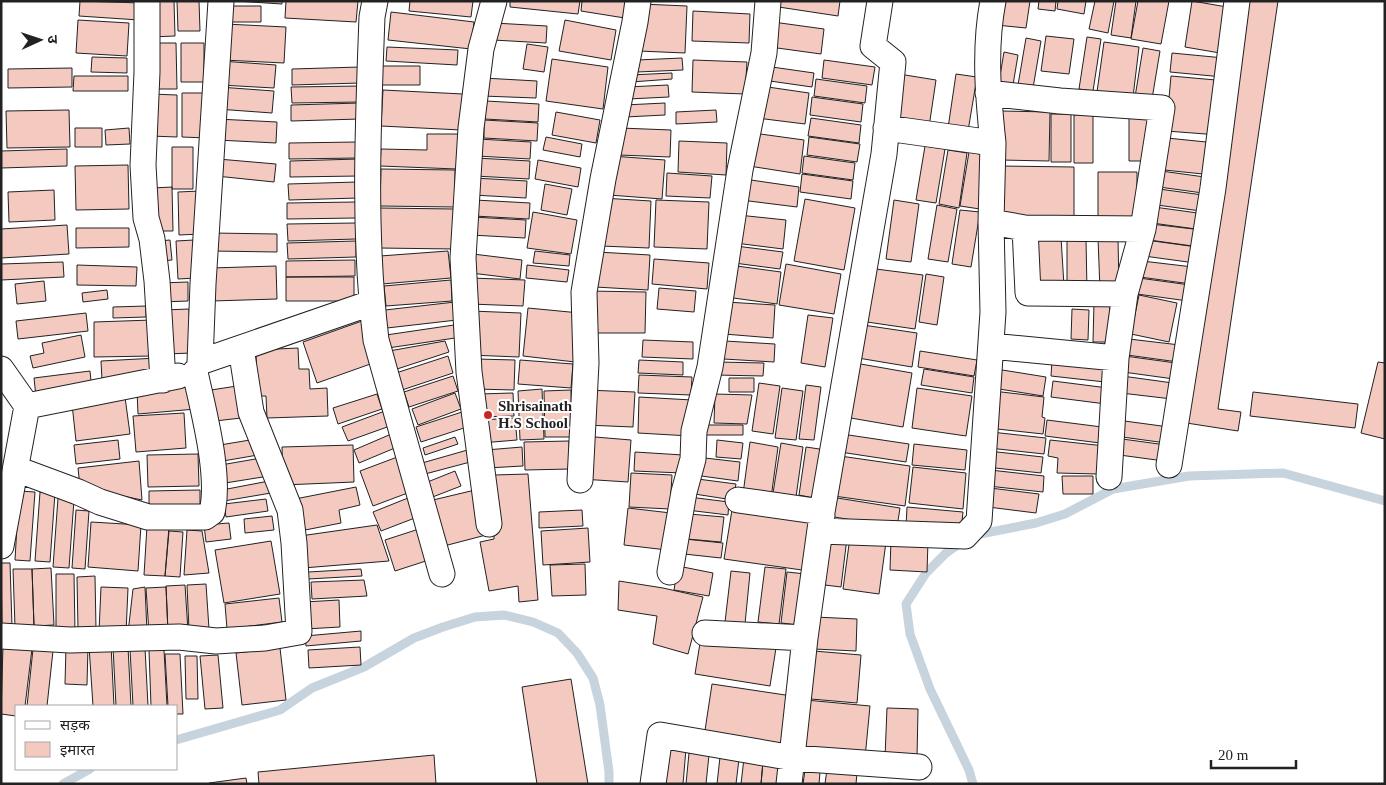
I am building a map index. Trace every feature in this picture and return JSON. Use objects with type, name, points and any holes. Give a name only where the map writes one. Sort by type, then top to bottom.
[{"type":"street","points":[[147,1],[148,72],[142,165],[146,218],[152,239],[158,281],[163,380]]},
{"type":"street","points":[[16,469],[100,502],[148,516],[205,517],[212,512],[215,501],[212,452],[197,367],[221,1]]},
{"type":"street","points":[[375,1],[372,17],[367,159],[372,303],[376,340],[442,574]]},
{"type":"street","points":[[488,524],[469,372],[463,258],[471,128],[480,49],[494,1]]},
{"type":"street","points":[[580,480],[586,363],[584,292],[603,179],[638,1]]},
{"type":"street","points":[[670,572],[684,492],[693,459],[694,431],[710,367],[740,170],[764,53],[768,1]]},
{"type":"street","points":[[789,784],[805,638],[821,522],[884,154],[893,62],[873,46],[880,1]]},
{"type":"street","points":[[738,500],[821,522],[965,536],[979,521],[992,312],[991,222],[993,143],[988,93],[989,23],[993,1]]},
{"type":"street","points":[[1169,465],[1213,188],[1237,1]]},
{"type":"street","points":[[988,93],[1060,101],[1162,108],[1143,229],[1125,294],[1116,358],[1110,477]]},
{"type":"street","points":[[886,128],[993,143]]},
{"type":"street","points":[[991,222],[1025,228],[1143,229]]},
{"type":"street","points":[[1025,228],[1028,294],[1125,294]]},
{"type":"street","points":[[27,406],[163,380],[241,348],[372,303]]},
{"type":"street","points":[[991,346],[1116,358]]},
{"type":"street","points":[[1,636],[70,640],[179,637],[216,641],[265,638],[299,632],[294,543],[290,510],[251,412],[241,348]]},
{"type":"street","points":[[1,369],[27,406],[1,546]]},
{"type":"street","points":[[705,633],[805,638]]},
{"type":"street","points":[[653,784],[660,734],[793,758],[919,767]]},
{"type":"building","points":[[80,1],[141,3],[139,20],[79,16]]},
{"type":"building","points":[[149,1],[174,1],[175,36],[150,37]]},
{"type":"building","points":[[177,1],[199,1],[200,31],[178,31]]},
{"type":"building","points":[[235,1],[282,1],[282,4]]},
{"type":"building","points":[[286,1],[358,1],[356,22],[285,18]]},
{"type":"building","points":[[410,1],[473,1],[471,17],[409,11]]},
{"type":"building","points":[[510,1],[580,1],[578,14],[510,7]]},
{"type":"building","points":[[582,1],[635,1],[631,19],[581,11]]},
{"type":"building","points":[[773,1],[840,1],[838,16],[772,6]]},
{"type":"building","points":[[998,1],[1030,1],[1026,28],[996,25]]},
{"type":"building","points":[[1039,1],[1056,1],[1055,11],[1038,9]]},
{"type":"building","points":[[1058,1],[1086,1],[1084,14],[1057,9]]},
{"type":"building","points":[[1095,1],[1114,1],[1108,33],[1089,29]]},
{"type":"building","points":[[1116,1],[1136,1],[1131,38],[1111,35]]},
{"type":"building","points":[[1138,1],[1169,1],[1161,44],[1131,39]]},
{"type":"building","points":[[1192,1],[1227,7],[1220,53],[1185,47]]},
{"type":"building","points":[[1242,1],[1278,1],[1218,409],[1241,412],[1238,431],[1180,422]]},
{"type":"building","points":[[641,4],[687,6],[685,53],[639,51]]},
{"type":"building","points":[[228,6],[261,6],[261,22],[228,22]]},
{"type":"building","points":[[693,11],[750,14],[749,43],[692,41]]},
{"type":"building","points":[[391,12],[474,22],[471,49],[388,40]]},
{"type":"building","points":[[78,20],[129,23],[127,56],[76,53]]},
{"type":"building","points":[[565,20],[616,30],[611,60],[559,51]]},
{"type":"building","points":[[773,22],[824,29],[821,54],[770,47]]},
{"type":"building","points":[[494,23],[547,26],[546,43],[493,40]]},
{"type":"building","points":[[225,24],[286,27],[284,63],[223,60]]},
{"type":"building","points":[[1046,36],[1074,39],[1069,74],[1041,71]]},
{"type":"building","points":[[1087,37],[1101,39],[1093,91],[1079,89]]},
{"type":"building","points":[[1026,38],[1041,41],[1033,88],[1018,85]]},
{"type":"building","points":[[1104,42],[1139,47],[1133,97],[1097,92]]},
{"type":"building","points":[[152,43],[176,43],[177,89],[152,89]]},
{"type":"building","points":[[181,43],[204,43],[204,82],[181,82]]},
{"type":"building","points":[[527,44],[548,47],[544,72],[523,69]]},
{"type":"building","points":[[387,47],[458,50],[457,65],[386,61]]},
{"type":"building","points":[[1143,48],[1160,51],[1152,99],[1135,97]]},
{"type":"building","points":[[1004,52],[1018,55],[1013,85],[999,82]]},
{"type":"building","points":[[1172,53],[1224,58],[1223,77],[1170,72]]},
{"type":"building","points":[[92,57],[127,58],[127,73],[91,72]]},
{"type":"building","points":[[682,58],[683,70],[637,72],[637,60]]},
{"type":"building","points":[[552,59],[608,67],[603,109],[546,101]]},
{"type":"building","points":[[693,60],[747,62],[745,94],[692,92]]},
{"type":"building","points":[[824,60],[875,67],[872,85],[822,78]]},
{"type":"building","points":[[221,61],[276,65],[274,88],[220,85]]},
{"type":"building","points":[[379,66],[420,66],[420,85],[379,85]]},
{"type":"building","points":[[765,66],[814,73],[812,87],[763,80]]},
{"type":"building","points":[[360,67],[360,83],[292,85],[292,69]]},
{"type":"building","points":[[72,68],[72,87],[8,88],[8,69]]},
{"type":"building","points":[[672,73],[672,79],[631,82],[630,75]]},
{"type":"building","points":[[899,74],[936,80],[929,127],[893,122]]},
{"type":"building","points":[[956,74],[977,77],[968,131],[948,128]]},
{"type":"building","points":[[74,76],[128,76],[128,91],[73,91]]},
{"type":"building","points":[[1171,76],[1227,81],[1219,135],[1166,131]]},
{"type":"building","points":[[483,78],[537,81],[536,98],[482,96]]},
{"type":"building","points":[[816,79],[867,86],[865,103],[814,96]]},
{"type":"building","points":[[668,85],[669,97],[628,99],[627,87]]},
{"type":"building","points":[[360,86],[360,102],[292,103],[291,87]]},
{"type":"building","points":[[761,86],[809,93],[805,124],[757,118]]},
{"type":"building","points":[[219,87],[274,91],[272,113],[217,109]]},
{"type":"building","points":[[383,90],[463,94],[461,130],[381,126]]},
{"type":"building","points":[[182,93],[207,93],[207,138],[182,137]]},
{"type":"building","points":[[151,94],[177,95],[177,137],[150,136]]},
{"type":"building","points":[[812,97],[863,104],[861,122],[810,115]]},
{"type":"building","points":[[486,101],[539,104],[538,122],[485,119]]},
{"type":"building","points":[[360,103],[360,119],[291,121],[291,105]]},
{"type":"building","points":[[665,103],[665,115],[625,117],[624,105]]},
{"type":"building","points":[[69,110],[70,147],[7,148],[6,111]]},
{"type":"building","points":[[716,110],[717,122],[676,124],[676,112]]},
{"type":"building","points":[[1001,111],[1050,112],[1049,161],[1000,160]]},
{"type":"building","points":[[556,112],[600,120],[596,143],[552,135]]},
{"type":"building","points":[[1129,113],[1149,113],[1149,161],[1129,161]]},
{"type":"building","points":[[1051,114],[1071,114],[1071,162],[1051,162]]},
{"type":"building","points":[[1093,114],[1093,163],[1074,163],[1074,115]]},
{"type":"building","points":[[811,118],[861,125],[859,143],[808,136]]},
{"type":"building","points":[[217,119],[277,122],[276,143],[217,140]]},
{"type":"building","points":[[484,120],[538,123],[537,141],[484,138]]},
{"type":"building","points":[[75,128],[102,128],[102,147],[75,147]]},
{"type":"building","points":[[129,128],[130,144],[106,145],[105,130]]},
{"type":"building","points":[[620,128],[671,130],[670,157],[619,155]]},
{"type":"building","points":[[753,133],[804,140],[800,174],[749,166]]},
{"type":"building","points":[[427,134],[461,134],[457,169],[380,166],[381,149],[427,150]]},
{"type":"building","points":[[546,137],[582,144],[580,157],[543,150]]},
{"type":"building","points":[[809,137],[860,144],[857,162],[807,155]]},
{"type":"building","points":[[1167,138],[1216,143],[1213,175],[1164,170]]},
{"type":"building","points":[[478,139],[531,142],[530,159],[477,156]]},
{"type":"building","points":[[679,141],[727,143],[726,175],[678,172]]},
{"type":"building","points":[[357,142],[358,158],[289,159],[289,143]]},
{"type":"building","points":[[925,146],[945,149],[936,203],[916,200]]},
{"type":"building","points":[[172,147],[193,147],[193,189],[172,189]]},
{"type":"building","points":[[67,149],[67,166],[1,168],[1,151]]},
{"type":"building","points":[[948,150],[967,153],[959,208],[939,204]]},
{"type":"building","points":[[969,152],[989,156],[980,209],[960,206]]},
{"type":"building","points":[[612,156],[665,160],[662,199],[609,195]]},
{"type":"building","points":[[804,156],[855,163],[853,180],[802,173]]},
{"type":"building","points":[[476,158],[530,161],[529,179],[475,176]]},
{"type":"building","points":[[218,159],[276,164],[274,182],[216,176]]},
{"type":"building","points":[[358,159],[359,176],[290,177],[290,161]]},
{"type":"building","points":[[538,160],[581,168],[578,187],[535,179]]},
{"type":"building","points":[[128,165],[129,209],[76,210],[75,166]]},
{"type":"building","points":[[1000,166],[1074,167],[1074,217],[1000,217]]},
{"type":"building","points":[[381,169],[455,170],[455,207],[380,206]]},
{"type":"building","points":[[1161,171],[1212,178],[1210,194],[1159,187]]},
{"type":"building","points":[[1098,172],[1137,172],[1137,219],[1098,220]]},
{"type":"building","points":[[667,173],[712,176],[710,198],[666,196]]},
{"type":"building","points":[[802,174],[853,181],[851,199],[800,192]]},
{"type":"building","points":[[474,178],[527,181],[526,198],[473,195]]},
{"type":"building","points":[[744,179],[799,187],[797,207],[741,200]]},
{"type":"building","points":[[357,182],[358,198],[289,200],[288,184]]},
{"type":"building","points":[[545,184],[572,189],[567,215],[541,210]]},
{"type":"building","points":[[172,187],[173,231],[153,231],[153,188]]},
{"type":"building","points":[[1159,189],[1210,196],[1208,212],[1157,205]]},
{"type":"building","points":[[54,190],[55,220],[9,222],[8,192]]},
{"type":"building","points":[[200,191],[201,234],[179,235],[178,192]]},
{"type":"building","points":[[602,198],[651,201],[649,248],[601,246]]},
{"type":"building","points":[[805,199],[855,208],[844,270],[794,261]]},
{"type":"building","points":[[475,200],[530,203],[529,219],[474,216]]},
{"type":"building","points":[[656,200],[709,202],[707,249],[654,247]]},
{"type":"building","points":[[894,200],[919,204],[911,262],[886,259]]},
{"type":"building","points":[[356,202],[356,218],[287,219],[287,203]]},
{"type":"building","points":[[937,205],[957,209],[948,262],[928,259]]},
{"type":"building","points":[[1154,207],[1205,214],[1203,230],[1152,223]]},
{"type":"building","points":[[380,208],[455,209],[455,249],[379,248]]},
{"type":"building","points":[[960,210],[980,212],[971,267],[952,264]]},
{"type":"building","points":[[533,212],[577,220],[571,254],[527,248]]},
{"type":"building","points":[[738,215],[786,220],[783,249],[735,243]]},
{"type":"building","points":[[472,217],[526,220],[525,238],[471,235]]},
{"type":"building","points":[[356,223],[356,239],[288,241],[287,224]]},
{"type":"building","points":[[1151,224],[1202,230],[1200,247],[1149,240]]},
{"type":"building","points":[[67,225],[69,254],[1,258],[1,229]]},
{"type":"building","points":[[76,228],[129,228],[129,247],[76,248]]},
{"type":"building","points":[[213,233],[277,234],[277,252],[213,251]]},
{"type":"building","points":[[1061,237],[1064,286],[1035,288],[1032,239]]},
{"type":"building","points":[[1118,237],[1119,290],[1100,290],[1098,238]]},
{"type":"building","points":[[1067,239],[1086,239],[1087,291],[1067,291]]},
{"type":"building","points":[[170,240],[172,260],[160,261],[159,241]]},
{"type":"building","points":[[194,240],[196,278],[178,279],[176,241]]},
{"type":"building","points":[[1146,240],[1197,247],[1195,263],[1144,256]]},
{"type":"building","points":[[356,241],[356,257],[288,259],[287,243]]},
{"type":"building","points":[[736,246],[783,252],[780,269],[734,263]]},
{"type":"building","points":[[448,251],[451,278],[382,284],[380,256]]},
{"type":"building","points":[[535,251],[570,255],[569,266],[533,263]]},
{"type":"building","points":[[597,252],[650,255],[648,290],[595,287]]},
{"type":"building","points":[[473,254],[522,260],[520,279],[471,273]]},
{"type":"building","points":[[654,259],[709,263],[707,289],[652,284]]},
{"type":"building","points":[[355,260],[355,276],[286,277],[286,261]]},
{"type":"building","points":[[1142,261],[1193,267],[1191,284],[1140,277]]},
{"type":"building","points":[[63,262],[64,277],[1,280],[1,264]]},
{"type":"building","points":[[786,264],[841,274],[834,314],[779,305]]},
{"type":"building","points":[[77,265],[137,267],[136,286],[77,285]]},
{"type":"building","points":[[527,265],[569,270],[567,282],[526,278]]},
{"type":"building","points":[[729,265],[781,272],[777,304],[726,297]]},
{"type":"building","points":[[276,266],[277,299],[212,301],[211,268]]},
{"type":"building","points":[[868,268],[923,275],[915,329],[860,321]]},
{"type":"building","points":[[926,274],[944,277],[937,325],[919,322]]},
{"type":"building","points":[[286,277],[354,277],[354,301],[286,301]]},
{"type":"building","points":[[471,278],[525,280],[523,306],[470,304]]},
{"type":"building","points":[[1139,278],[1190,285],[1188,301],[1137,294]]},
{"type":"building","points":[[451,280],[452,301],[386,306],[384,286]]},
{"type":"building","points":[[44,281],[46,301],[17,304],[15,284]]},
{"type":"building","points":[[188,282],[188,301],[161,302],[160,283]]},
{"type":"building","points":[[659,288],[696,291],[694,312],[657,309]]},
{"type":"building","points":[[107,290],[108,299],[83,302],[82,293]]},
{"type":"building","points":[[589,291],[646,292],[645,333],[589,333]]},
{"type":"building","points":[[1139,295],[1177,303],[1169,342],[1131,334]]},
{"type":"building","points":[[455,302],[457,320],[387,328],[385,310]]},
{"type":"building","points":[[726,302],[775,305],[773,338],[724,334]]},
{"type":"building","points":[[1094,302],[1110,303],[1108,342],[1093,342]]},
{"type":"building","points":[[146,306],[146,317],[113,318],[113,307]]},
{"type":"building","points":[[528,308],[580,313],[575,362],[523,356]]},
{"type":"building","points":[[189,309],[191,353],[166,354],[164,310]]},
{"type":"building","points":[[1072,309],[1089,310],[1088,340],[1071,339]]},
{"type":"building","points":[[471,311],[521,313],[519,357],[469,355]]},
{"type":"building","points":[[86,313],[88,331],[18,339],[16,321]]},
{"type":"building","points":[[808,315],[833,318],[825,367],[801,363]]},
{"type":"building","points":[[152,320],[153,356],[94,357],[94,322]]},
{"type":"building","points":[[362,321],[376,362],[317,383],[303,342]]},
{"type":"building","points":[[454,325],[455,338],[388,348],[386,335]]},
{"type":"building","points":[[863,325],[917,333],[912,367],[858,358]]},
{"type":"building","points":[[81,335],[85,357],[33,368],[30,356],[44,353],[42,343]]},
{"type":"building","points":[[1129,339],[1180,345],[1178,362],[1127,355]]},
{"type":"building","points":[[643,340],[693,342],[693,359],[642,357]]},
{"type":"building","points":[[445,341],[449,352],[394,370],[389,351]]},
{"type":"building","points":[[725,341],[775,344],[774,362],[724,359]]},
{"type":"building","points":[[298,348],[299,369],[309,369],[310,389],[327,388],[328,416],[267,418],[266,396],[257,396],[256,350]]},
{"type":"building","points":[[920,351],[977,360],[974,376],[918,367]]},
{"type":"building","points":[[448,356],[453,373],[402,390],[396,373]]},
{"type":"building","points":[[1125,356],[1176,363],[1174,379],[1123,372]]},
{"type":"building","points":[[157,358],[158,377],[102,380],[101,361]]},
{"type":"building","points":[[476,359],[515,360],[514,390],[475,389]]},
{"type":"building","points":[[520,360],[573,364],[571,388],[518,384]]},
{"type":"building","points":[[639,360],[683,362],[683,375],[638,373]]},
{"type":"building","points":[[1052,360],[1107,366],[1105,382],[1051,376]]},
{"type":"building","points":[[717,362],[764,363],[763,376],[716,375]]},
{"type":"building","points":[[1378,362],[1385,363],[1385,439],[1361,433]]},
{"type":"building","points":[[855,363],[912,373],[903,427],[845,417]]},
{"type":"building","points":[[924,369],[974,377],[972,393],[921,385]]},
{"type":"building","points":[[996,369],[1046,377],[1043,396],[993,388]]},
{"type":"building","points":[[90,371],[92,391],[36,397],[34,378]]},
{"type":"building","points":[[639,375],[692,377],[691,395],[638,393]]},
{"type":"building","points":[[453,376],[458,391],[409,407],[404,392]]},
{"type":"building","points":[[1122,376],[1173,383],[1172,399],[1121,393]]},
{"type":"building","points":[[729,378],[754,378],[754,392],[729,392]]},
{"type":"building","points":[[1053,381],[1108,388],[1106,404],[1051,397]]},
{"type":"building","points":[[759,383],[780,386],[773,434],[752,431]]},
{"type":"building","points":[[806,385],[821,387],[814,440],[799,439]]},
{"type":"building","points":[[194,386],[196,409],[138,414],[137,391]]},
{"type":"building","points":[[237,386],[241,418],[215,421],[211,390]]},
{"type":"building","points":[[782,388],[803,391],[796,440],[775,438]]},
{"type":"building","points":[[917,388],[972,396],[966,436],[912,428]]},
{"type":"building","points":[[542,389],[544,439],[520,440],[518,391]]},
{"type":"building","points":[[571,390],[572,437],[545,437],[544,391]]},
{"type":"building","points":[[586,390],[635,392],[633,427],[585,425]]},
{"type":"building","points":[[993,391],[1044,397],[1042,417],[1045,418],[1043,434],[988,428]]},
{"type":"building","points":[[1253,392],[1358,404],[1355,428],[1250,416]]},
{"type":"building","points":[[455,393],[461,409],[418,425],[412,409]]},
{"type":"building","points":[[513,393],[514,416],[480,417],[479,394]]},
{"type":"building","points":[[377,394],[382,409],[338,424],[333,408]]},
{"type":"building","points":[[715,394],[752,395],[747,424],[714,423]]},
{"type":"building","points":[[125,397],[130,434],[76,441],[72,404]]},
{"type":"building","points":[[639,397],[692,400],[690,436],[638,433]]},
{"type":"building","points":[[385,411],[390,426],[348,441],[342,427]]},
{"type":"building","points":[[462,412],[467,427],[421,442],[416,427]]},
{"type":"building","points":[[184,413],[186,448],[136,452],[133,416]]},
{"type":"building","points":[[515,418],[517,440],[481,443],[480,420]]},
{"type":"building","points":[[1047,420],[1102,427],[1100,443],[1045,436]]},
{"type":"building","points":[[1117,420],[1169,427],[1166,443],[1115,436]]},
{"type":"building","points":[[700,425],[743,425],[743,435],[700,435]]},
{"type":"building","points":[[396,432],[402,445],[359,463],[354,450]]},
{"type":"building","points":[[991,432],[1046,438],[1044,454],[989,448]]},
{"type":"building","points":[[842,434],[909,444],[906,462],[840,452]]},
{"type":"building","points":[[583,436],[631,440],[628,482],[581,479]]},
{"type":"building","points":[[455,437],[458,444],[425,455],[423,448]]},
{"type":"building","points":[[1115,438],[1166,445],[1164,461],[1112,454]]},
{"type":"building","points":[[256,439],[258,455],[223,461],[220,445]]},
{"type":"building","points":[[118,440],[120,459],[76,464],[74,445]]},
{"type":"building","points":[[717,440],[743,443],[741,459],[716,457]]},
{"type":"building","points":[[1050,440],[1105,446],[1098,474],[1057,473],[1058,458],[1048,456]]},
{"type":"building","points":[[569,441],[570,469],[525,470],[524,442]]},
{"type":"building","points":[[750,442],[778,447],[771,498],[743,494]]},
{"type":"building","points":[[781,443],[803,447],[796,497],[773,493]]},
{"type":"building","points":[[914,444],[967,450],[965,470],[912,465]]},
{"type":"building","points":[[353,445],[354,482],[283,485],[282,447]]},
{"type":"building","points":[[522,447],[523,466],[487,468],[486,450]]},
{"type":"building","points":[[806,447],[826,450],[819,499],[799,495]]},
{"type":"building","points":[[471,449],[474,461],[425,474],[422,463]]},
{"type":"building","points":[[988,451],[1043,457],[1041,473],[986,467]]},
{"type":"building","points":[[635,452],[683,455],[682,473],[634,471]]},
{"type":"building","points":[[198,454],[199,486],[148,487],[147,455]]},
{"type":"building","points":[[400,456],[413,491],[373,506],[360,471]]},
{"type":"building","points":[[840,456],[910,466],[905,506],[834,496]]},
{"type":"building","points":[[267,457],[269,476],[219,484],[215,466]]},
{"type":"building","points":[[696,457],[740,462],[738,481],[694,475]]},
{"type":"building","points":[[139,461],[142,500],[80,487],[78,468]]},
{"type":"building","points":[[913,467],[966,473],[963,509],[909,503]]},
{"type":"building","points":[[990,470],[1044,476],[1043,492],[988,486]]},
{"type":"building","points":[[455,471],[461,486],[430,498],[425,483]]},
{"type":"building","points":[[631,473],[672,475],[670,509],[629,507]]},
{"type":"building","points":[[528,474],[538,600],[519,602],[518,586],[489,591],[480,542],[494,539],[494,475]]},
{"type":"building","points":[[1062,476],[1093,476],[1093,494],[1063,494]]},
{"type":"building","points":[[690,478],[736,484],[733,500],[688,493]]},
{"type":"building","points":[[269,481],[271,493],[224,501],[222,490]]},
{"type":"building","points":[[356,487],[360,505],[339,510],[341,523],[305,530],[303,517],[295,499]]},
{"type":"building","points":[[990,488],[1039,494],[1036,513],[988,507]]},
{"type":"building","points":[[200,490],[200,510],[149,511],[149,491]]},
{"type":"building","points":[[475,490],[486,535],[444,546],[433,500]]},
{"type":"building","points":[[19,491],[35,492],[30,561],[15,560]]},
{"type":"building","points":[[40,492],[55,493],[50,562],[35,561]]},
{"type":"building","points":[[413,496],[420,516],[381,531],[373,512]]},
{"type":"building","points":[[689,497],[729,502],[728,515],[687,510]]},
{"type":"building","points":[[831,497],[900,508],[897,527],[828,516]]},
{"type":"building","points":[[58,498],[74,500],[69,568],[53,567]]},
{"type":"building","points":[[266,499],[268,511],[226,517],[224,504]]},
{"type":"building","points":[[907,507],[963,512],[961,531],[906,527]]},
{"type":"building","points":[[628,508],[671,513],[667,550],[624,545]]},
{"type":"building","points":[[76,510],[89,511],[85,569],[72,568]]},
{"type":"building","points":[[582,510],[583,526],[539,528],[539,512]]},
{"type":"building","points":[[732,510],[809,521],[802,570],[724,559]]},
{"type":"building","points":[[689,514],[724,517],[721,542],[687,539]]},
{"type":"building","points":[[272,516],[274,530],[245,533],[244,519]]},
{"type":"building","points":[[91,522],[141,525],[138,571],[88,567]]},
{"type":"building","points":[[229,523],[231,539],[206,542],[204,525]]},
{"type":"building","points":[[377,525],[389,561],[303,568],[300,536]]},
{"type":"building","points":[[147,526],[169,527],[165,576],[144,575]]},
{"type":"building","points":[[422,528],[432,559],[395,571],[385,540]]},
{"type":"building","points":[[588,528],[590,562],[543,565],[541,531]]},
{"type":"building","points":[[187,530],[202,531],[209,573],[184,575]]},
{"type":"building","points":[[169,531],[183,532],[180,577],[165,576]]},
{"type":"building","points":[[824,535],[847,538],[841,587],[817,584]]},
{"type":"building","points":[[850,537],[886,542],[879,594],[843,589]]},
{"type":"building","points":[[685,539],[723,543],[721,558],[684,554]]},
{"type":"building","points":[[891,539],[928,541],[927,572],[890,570]]},
{"type":"building","points":[[271,541],[280,594],[224,603],[215,550]]},
{"type":"building","points":[[1,563],[10,563],[12,626],[2,626]]},
{"type":"building","points":[[585,564],[586,595],[552,596],[550,565]]},
{"type":"building","points":[[678,566],[713,573],[709,596],[674,590]]},
{"type":"building","points":[[765,567],[786,569],[779,624],[758,622]]},
{"type":"building","points":[[51,568],[54,625],[34,626],[32,569]]},
{"type":"building","points":[[13,569],[32,569],[34,626],[15,627]]},
{"type":"building","points":[[361,569],[362,576],[308,579],[308,572]]},
{"type":"building","points":[[731,571],[750,573],[745,624],[725,622]]},
{"type":"building","points":[[787,572],[806,574],[799,625],[781,623]]},
{"type":"building","points":[[56,574],[74,574],[75,632],[56,632]]},
{"type":"building","points":[[95,576],[96,629],[78,629],[77,577]]},
{"type":"building","points":[[364,580],[367,596],[312,599],[311,582]]},
{"type":"building","points":[[619,581],[703,597],[688,654],[653,644],[657,616],[618,610]]},
{"type":"building","points":[[206,584],[209,629],[189,630],[187,585]]},
{"type":"building","points":[[185,585],[188,631],[168,632],[166,586]]},
{"type":"building","points":[[101,587],[128,588],[126,633],[99,632]]},
{"type":"building","points":[[145,587],[147,632],[128,633],[133,589]]},
{"type":"building","points":[[166,587],[168,632],[149,633],[146,588]]},
{"type":"building","points":[[279,598],[282,622],[227,629],[225,604]]},
{"type":"building","points":[[339,600],[340,627],[305,629],[304,602]]},
{"type":"building","points":[[815,617],[857,619],[856,651],[814,649]]},
{"type":"building","points":[[361,631],[361,641],[306,646],[305,636]]},
{"type":"building","points":[[701,637],[776,648],[770,686],[695,674]]},
{"type":"building","points":[[3,645],[32,649],[25,705],[15,705],[15,716],[1,714]]},
{"type":"building","points":[[111,645],[114,705],[93,705],[89,646]]},
{"type":"building","points":[[66,646],[88,646],[87,685],[65,684]]},
{"type":"building","points":[[113,647],[128,647],[131,705],[116,705]]},
{"type":"building","points":[[360,647],[361,665],[309,668],[308,650]]},
{"type":"building","points":[[145,648],[148,705],[133,705],[130,649]]},
{"type":"building","points":[[280,648],[286,700],[242,705],[236,653]]},
{"type":"building","points":[[33,649],[53,651],[47,705],[27,705]]},
{"type":"building","points":[[149,650],[164,650],[167,705],[151,705]]},
{"type":"building","points":[[814,651],[861,655],[857,703],[811,699]]},
{"type":"building","points":[[165,654],[180,654],[183,714],[178,714],[178,705],[168,705]]},
{"type":"building","points":[[218,655],[223,708],[205,709],[200,656]]},
{"type":"building","points":[[185,656],[197,656],[198,699],[186,699]]},
{"type":"building","points":[[571,679],[588,784],[537,784],[522,687]]},
{"type":"building","points":[[712,684],[792,696],[784,748],[704,737]]},
{"type":"building","points":[[806,700],[870,706],[865,758],[801,752]]},
{"type":"building","points":[[887,708],[918,709],[917,758],[885,757]]},
{"type":"building","points":[[667,746],[686,749],[683,784],[663,784]]},
{"type":"building","points":[[689,753],[709,755],[706,784],[686,784]]},
{"type":"building","points":[[434,755],[436,784],[259,784],[258,772]]},
{"type":"building","points":[[720,757],[739,759],[736,784],[717,784]]},
{"type":"building","points":[[744,758],[763,761],[761,784],[741,784]]},
{"type":"building","points":[[763,762],[783,764],[781,784],[761,784]]},
{"type":"building","points":[[827,769],[857,773],[856,784],[825,784]]},
{"type":"building","points":[[805,770],[820,772],[819,784],[803,784]]},
{"type":"building","points":[[246,778],[247,784],[209,784],[209,783]]},
{"type":"waterway","points":[[975,535],[1036,523],[1065,514],[1113,489],[1189,476],[1283,473],[1385,501]]},
{"type":"waterway","points":[[962,542],[946,553],[926,573],[906,604],[910,634],[930,689],[969,770],[973,784]]},
{"type":"waterway","points":[[178,739],[280,710],[312,688],[364,667],[414,638],[475,617],[504,615],[533,622],[558,633],[577,653],[593,678],[600,705],[609,784]]},
{"type":"waterway","points":[[63,784],[88,770]]},
{"type":"place","name":"Shrisainath H.S School","points":[[488,415]]}]
